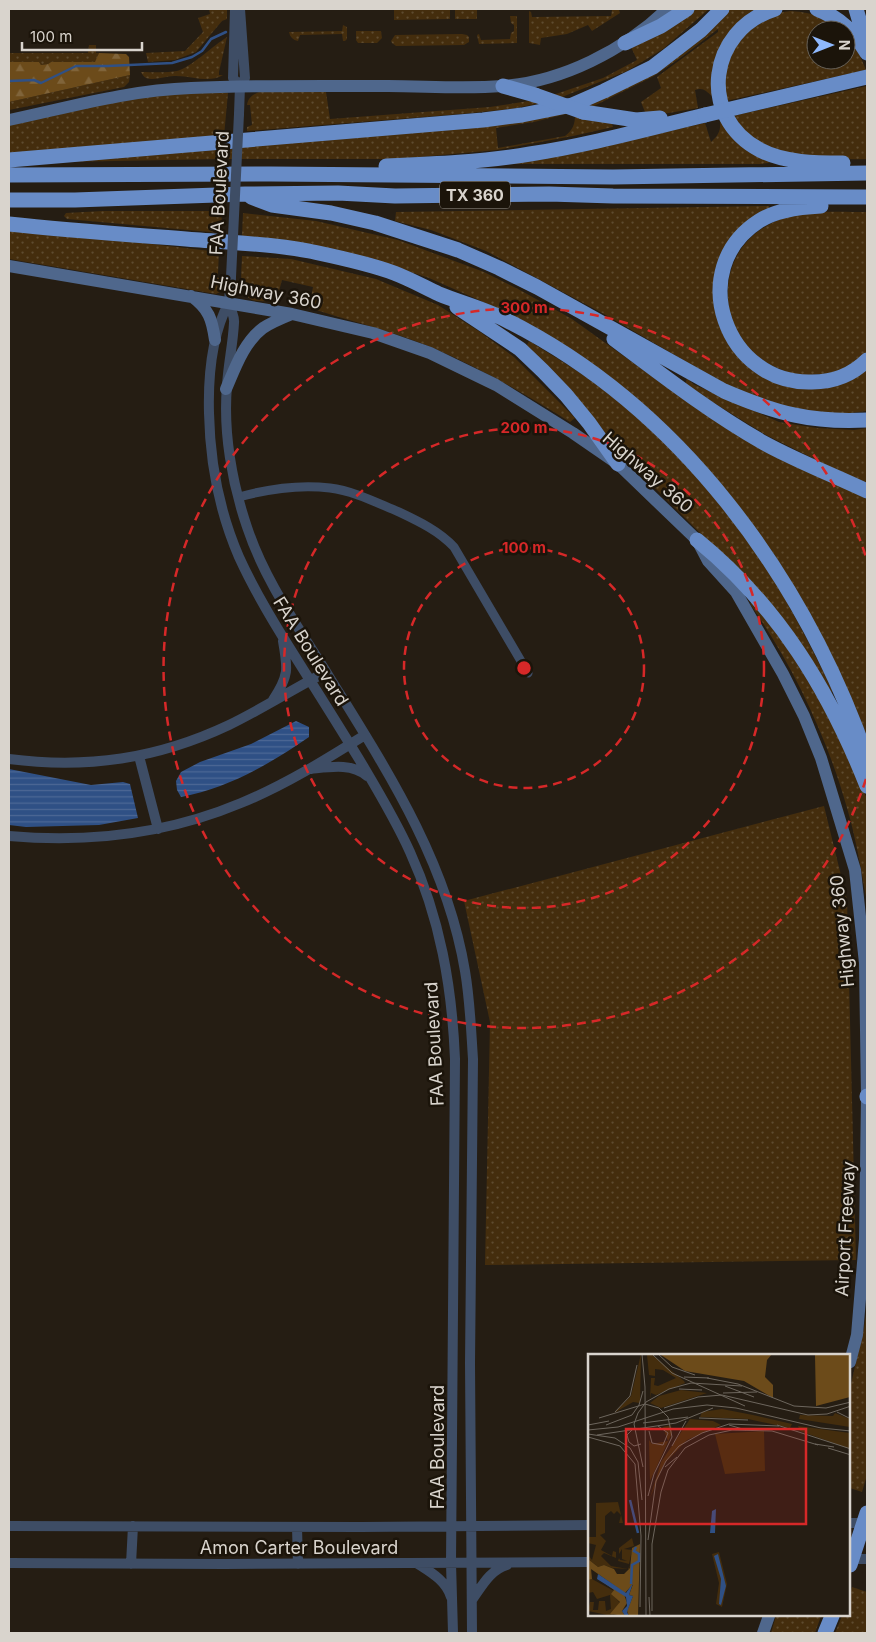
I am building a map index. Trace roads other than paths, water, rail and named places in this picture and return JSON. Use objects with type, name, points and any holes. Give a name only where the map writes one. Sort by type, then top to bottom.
[{"type":"highway","points":[[625,43],[661,26],[687,9]]},
{"type":"highway","points":[[9,160],[483,120],[522,115],[572,105],[653,67],[701,30],[722,9]]},
{"type":"highway","points":[[775,9],[764,12],[751,20],[730,41],[723,54],[719,67],[719,95],[729,124],[748,142],[761,150],[779,157],[861,168]]},
{"type":"highway","points":[[817,9],[841,21],[853,33],[867,53]]},
{"type":"highway","points":[[856,9],[867,46]]},
{"type":"highway","points":[[349,175],[370,167],[478,162],[532,154],[588,143],[867,77]]},
{"type":"highway","points":[[502,86],[535,95],[583,112],[636,120],[651,120],[665,116],[683,120]]},
{"type":"highway","name":"TX 360","points":[[9,175],[613,177],[861,168]]},
{"type":"highway","points":[[246,194],[272,205],[376,223],[458,250],[499,268],[724,391],[758,406],[801,418],[845,421],[867,420]]},
{"type":"highway","name":"TX 360","points":[[9,200],[75,200],[246,194],[395,196],[549,194],[861,201]]},
{"type":"highway","points":[[861,201],[798,208],[770,215],[750,227],[734,245],[728,256],[721,287],[721,303],[725,322],[735,343],[751,361],[777,376],[805,382],[834,380],[855,370],[867,360]]},
{"type":"highway","points":[[9,224],[51,229],[286,247],[351,261],[394,273],[438,293],[503,318],[581,364],[650,419],[707,477],[740,518],[766,554],[804,620],[836,683],[867,758]]},
{"type":"highway","points":[[438,293],[520,349],[566,395],[589,423],[618,464]]},
{"type":"highway","points":[[575,309],[666,378],[742,430],[786,454],[867,491]]},
{"type":"highway","points":[[697,540],[712,552],[757,598],[799,651],[851,745],[867,786]]},
{"type":"highway","points":[[851,1562],[867,1513]]},
{"type":"highway","points":[[826,1633],[832,1617]]},
{"type":"main road","points":[[9,120],[138,92],[240,86],[502,86],[534,80],[575,68],[625,43],[667,9]]},
{"type":"main road","name":"Highway 360","points":[[9,266],[292,314],[374,333],[430,353],[463,368],[536,408],[618,464],[697,540],[708,561],[736,592],[783,674],[804,716],[824,766],[855,870],[865,963],[867,1096]]},
{"type":"main road","points":[[191,296],[200,302],[212,320],[215,340]]},
{"type":"main road","points":[[226,389],[238,361],[253,337],[263,328],[292,314]]},
{"type":"main road","name":"Airport Freeway","points":[[851,1358],[857,1335],[865,1239],[867,1096]]},
{"type":"main road","points":[[763,1633],[769,1617]]},
{"type":"street","name":"FAA Boulevard","points":[[235,9],[233,78],[240,86]]},
{"type":"street","name":"FAA Boulevard","points":[[240,9],[245,78],[240,86],[229,302],[234,320],[226,389],[228,440],[239,497],[246,526],[265,570],[403,798],[432,857],[456,928],[465,970],[471,1016],[473,1059],[471,1264],[472,1633]]},
{"type":"street","name":"FAA Boulevard","points":[[229,302],[220,318],[215,340],[210,369],[208,399],[212,456],[220,501],[238,556],[262,603],[350,744],[388,808],[410,851],[429,900],[448,972],[453,1014],[455,1059],[453,1526],[451,1563],[453,1633]]},
{"type":"street","points":[[220,501],[266,490],[307,486],[332,488],[366,497],[412,518],[437,532],[454,548],[528,673]]},
{"type":"street","points":[[271,703],[280,690],[288,666],[282,635]]},
{"type":"street","points":[[9,759],[41,763],[85,763],[114,761],[139,756],[194,740],[227,726],[326,672]]},
{"type":"street","points":[[9,836],[70,839],[93,838],[158,829],[215,813],[268,791],[365,735]]},
{"type":"street","points":[[139,756],[158,829]]},
{"type":"street","points":[[308,769],[343,767],[360,770],[370,779]]},
{"type":"street","points":[[439,933],[456,928]]},
{"type":"street","points":[[454,1264],[471,1264]]},
{"type":"street","points":[[851,1524],[867,1523]]},
{"type":"street","name":"Amon Carter Boulevard","points":[[9,1526],[297,1527],[588,1524]]},
{"type":"street","points":[[131,1564],[133,1526]]},
{"type":"street","points":[[297,1527],[298,1564]]},
{"type":"street","points":[[851,1559],[867,1559]]},
{"type":"street","name":"Amon Carter Boulevard","points":[[9,1563],[511,1564],[588,1562]]},
{"type":"street","points":[[417,1563],[440,1579],[448,1589],[453,1602]]},
{"type":"street","points":[[472,1600],[491,1574],[501,1567],[511,1564]]},
{"type":"water","points":[[296,721],[309,727],[309,737],[248,774],[199,793],[181,797],[177,790],[176,781],[181,772],[200,762],[251,744]]},
{"type":"water","points":[[9,769],[91,785],[123,782],[130,784],[138,818],[99,825],[26,827],[9,825]]},
{"type":"waterway","points":[[9,81],[34,80],[41,83],[76,66],[172,63],[192,57],[202,51],[211,39],[226,32]]}]
